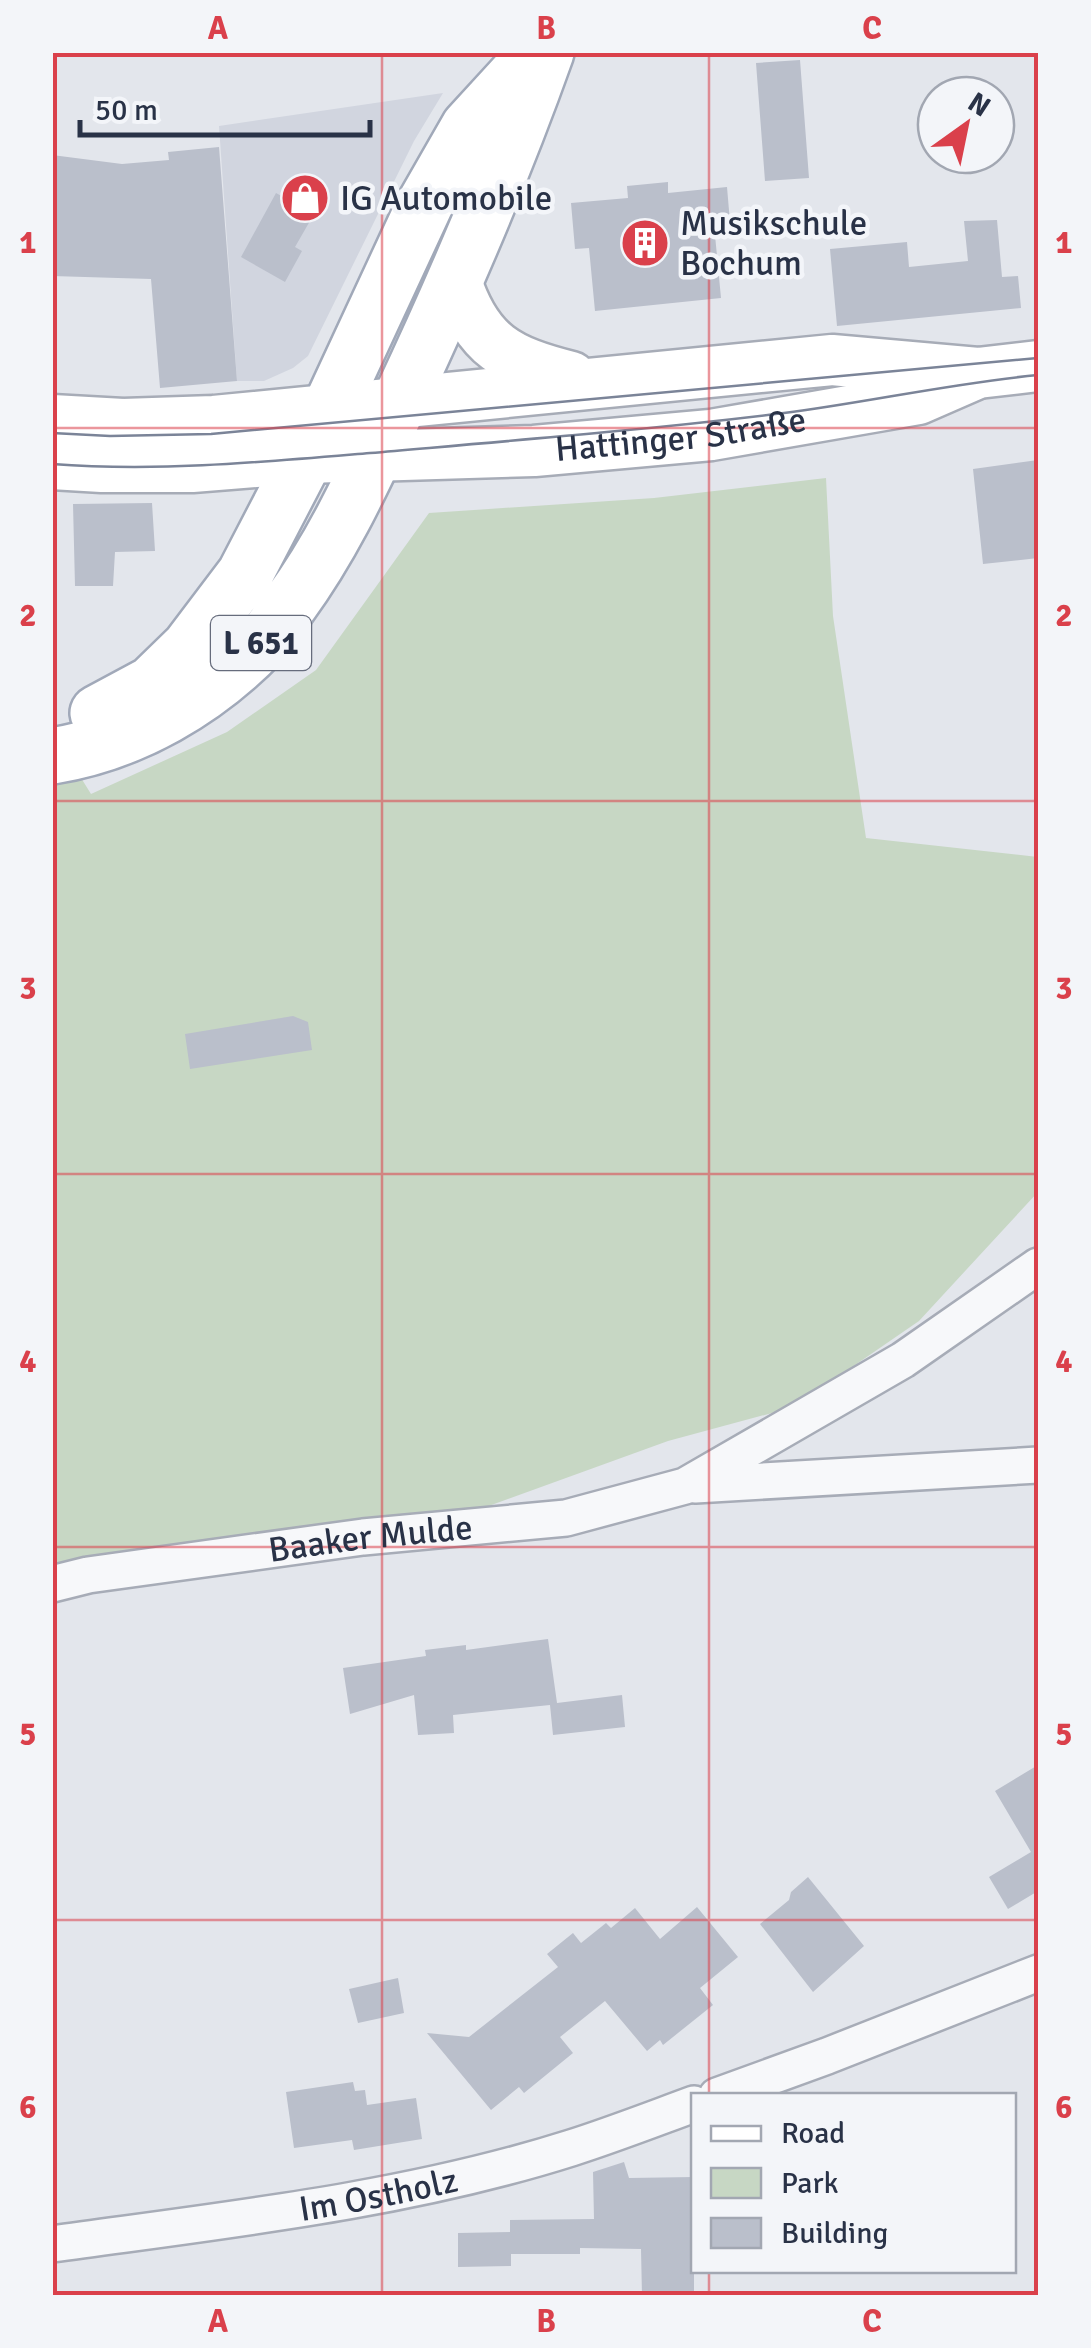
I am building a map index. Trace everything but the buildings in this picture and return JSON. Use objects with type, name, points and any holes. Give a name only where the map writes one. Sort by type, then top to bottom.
[{"type":"main road","name":"L 651","points":[[52,732],[74,726],[152,684],[190,648],[245,574],[329,410],[426,202],[469,127],[537,52]]},
{"type":"main road","name":"L 651","points":[[52,756],[106,743],[191,702],[265,640],[316,569],[374,458],[456,281],[510,155],[546,52]]},
{"type":"main road","name":"Hattinger Straße","points":[[456,281],[487,341],[522,365],[590,382]]},
{"type":"main road","name":"Hattinger Straße","points":[[52,420],[123,424],[195,422],[832,360],[978,373],[1038,366]]},
{"type":"main road","name":"Hattinger Straße","points":[[52,464],[164,468],[305,458],[534,451],[712,435],[918,399],[978,373]]},
{"type":"street","name":"Baaker Mulde","points":[[685,1486],[903,1360],[1038,1266]]},
{"type":"street","name":"Baaker Mulde","points":[[52,1584],[88,1575],[363,1536],[566,1518],[685,1486],[1038,1466]]},
{"type":"street","points":[[725,2093],[1038,1973]]},
{"type":"street","name":"Im Ostholz","points":[[52,2244],[262,2215],[447,2180],[570,2148],[691,2105]]},
{"type":"shaded area","name":"IG Automobile","points":[[443,93],[414,141],[308,356],[293,368],[264,381],[237,381],[219,126]]},
{"type":"green space","points":[[826,478],[833,616],[866,838],[1038,857],[1038,1192],[919,1321],[794,1407],[668,1441],[472,1512],[297,1528],[53,1572],[52,731],[91,794],[227,732],[316,670],[429,513],[654,498]]},
{"type":"tram line","points":[[52,433],[211,434],[1038,358]]},
{"type":"tram line","points":[[52,464],[211,465],[525,440],[784,413],[1038,375]]},
{"type":"place","name":"IG Automobile","points":[[305,198]]},
{"type":"place","name":"Musikschule Bochum","points":[[645,243]]}]
